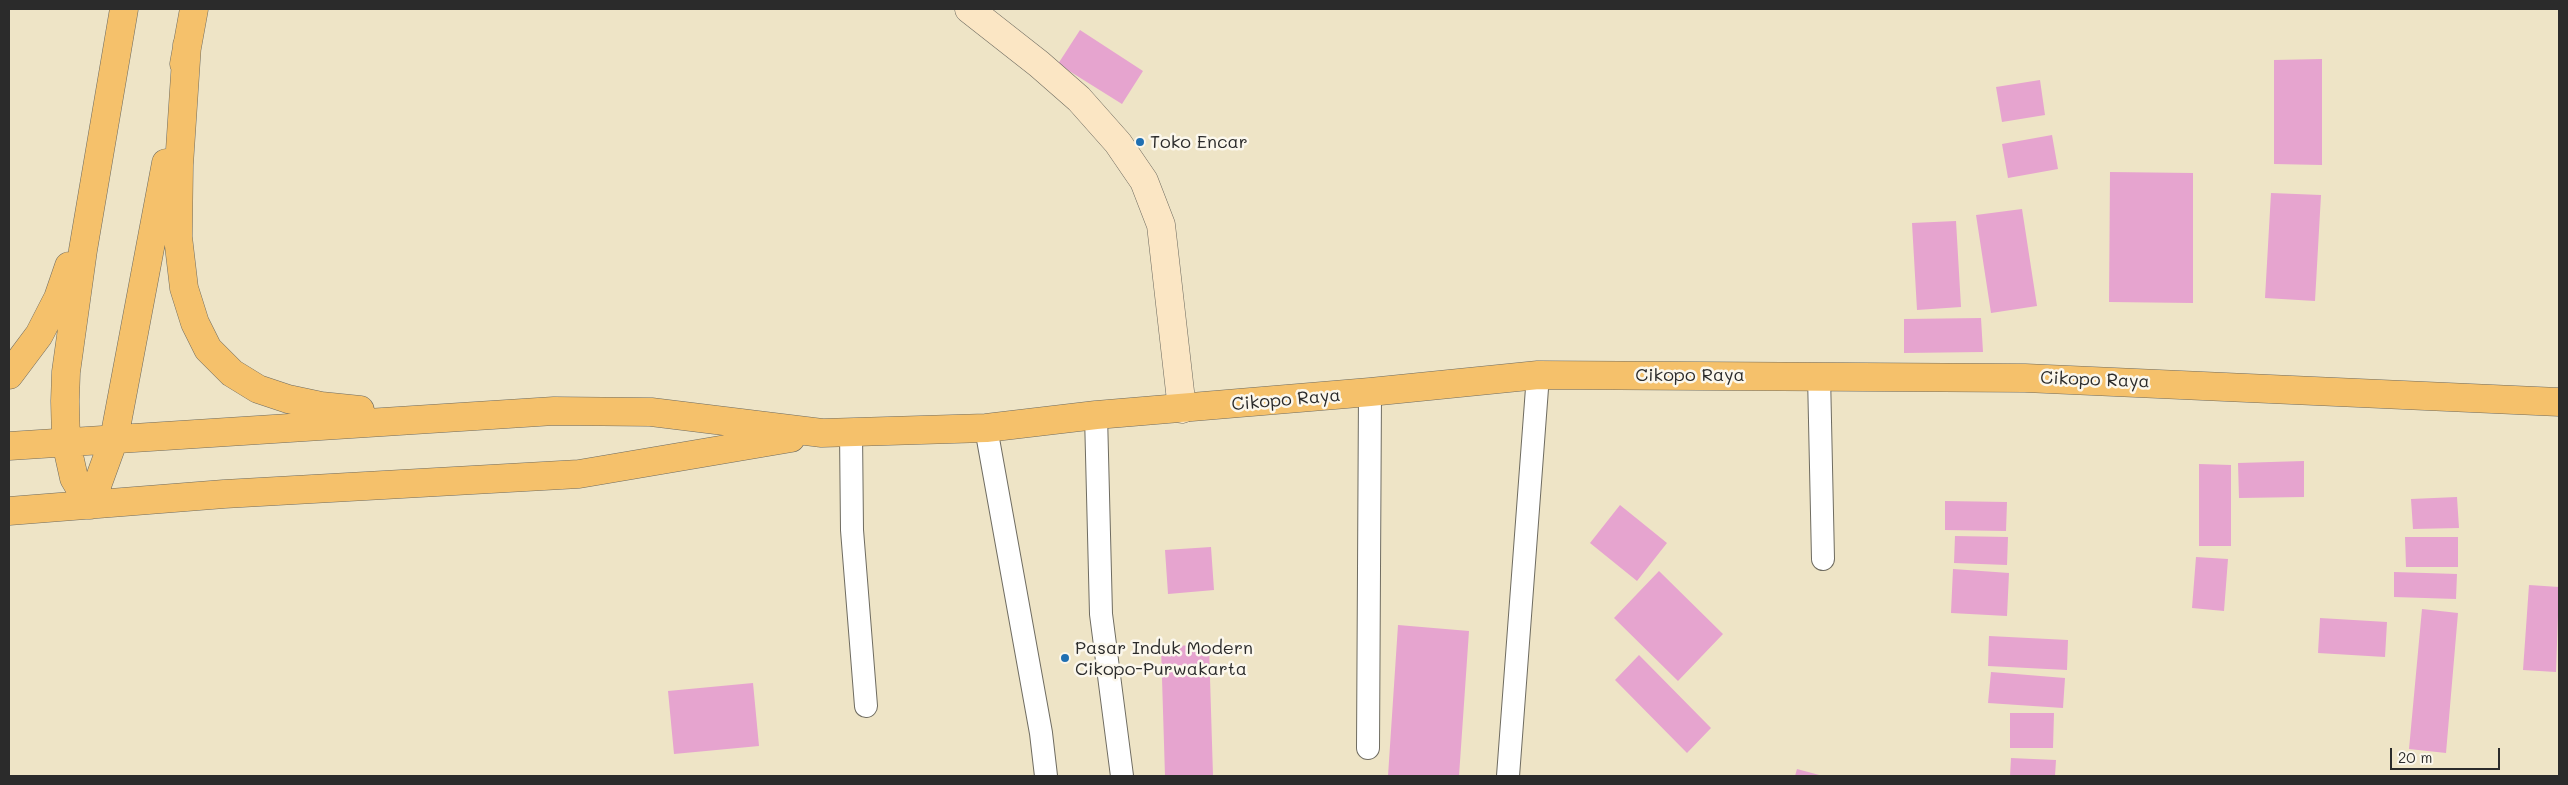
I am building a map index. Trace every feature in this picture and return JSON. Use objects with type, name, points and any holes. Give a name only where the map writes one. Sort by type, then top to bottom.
[{"type":"highway","points":[[90,506],[74,478],[66,442],[64,402],[66,372],[124,9]]},
{"type":"highway","points":[[90,506],[114,439],[194,9]]},
{"type":"highway","points":[[187,45],[179,165],[178,236],[184,288],[195,323],[208,349],[232,374],[258,388],[288,399],[321,406],[446,418]]},
{"type":"highway","points":[[9,375],[39,335],[58,298],[95,184]]},
{"type":"highway","name":"Cikopo Raya","points":[[822,433],[986,428],[1096,415],[1370,392],[1538,375],[1819,375],[2026,378],[2559,402]]},
{"type":"highway","points":[[9,446],[554,411],[651,412],[822,433]]},
{"type":"highway","points":[[9,511],[321,487],[578,474],[822,433]]},
{"type":"street","points":[[969,9],[1039,64],[1079,99],[1118,143],[1144,181],[1161,225],[1182,409]]},
{"type":"lane","points":[[1508,776],[1538,375]]},
{"type":"lane","points":[[1819,375],[1823,559]]},
{"type":"lane","points":[[1368,748],[1370,392]]},
{"type":"lane","points":[[1096,415],[1102,614],[1122,776]]},
{"type":"lane","points":[[986,428],[1041,733],[1046,776]]},
{"type":"lane","points":[[852,432],[852,530],[866,706]]},
{"type":"building","points":[[1080,30],[1143,71],[1122,104],[1058,64]]},
{"type":"building","points":[[2322,59],[2322,165],[2274,164],[2274,60]]},
{"type":"building","points":[[2040,80],[2045,115],[2002,122],[1996,87]]},
{"type":"building","points":[[2052,135],[2058,169],[2008,178],[2002,144]]},
{"type":"building","points":[[2110,172],[2193,173],[2193,303],[2109,302]]},
{"type":"building","points":[[2271,193],[2321,195],[2315,301],[2265,298]]},
{"type":"building","points":[[2022,209],[2037,306],[1991,313],[1976,215]]},
{"type":"building","points":[[1956,221],[1961,307],[1917,310],[1912,223]]},
{"type":"building","points":[[1981,318],[1983,352],[1904,353],[1904,319]]},
{"type":"building","points":[[2304,461],[2304,497],[2239,498],[2238,463]]},
{"type":"building","points":[[2199,464],[2231,465],[2231,546],[2199,546]]},
{"type":"building","points":[[2457,497],[2459,528],[2413,529],[2411,499]]},
{"type":"building","points":[[1945,501],[2007,502],[2006,531],[1945,530]]},
{"type":"building","points":[[1620,505],[1667,543],[1637,581],[1590,543]]},
{"type":"building","points":[[1955,536],[2008,537],[2007,565],[1954,563]]},
{"type":"building","points":[[2405,537],[2458,537],[2458,567],[2406,567]]},
{"type":"building","points":[[1211,547],[1214,590],[1168,594],[1165,550]]},
{"type":"building","points":[[2196,557],[2228,559],[2224,611],[2192,608]]},
{"type":"building","points":[[1953,569],[2009,573],[2007,616],[1951,613]]},
{"type":"building","points":[[1659,571],[1723,634],[1678,681],[1614,618]]},
{"type":"building","points":[[2394,572],[2457,574],[2456,599],[2394,597]]},
{"type":"building","points":[[2529,585],[2559,587],[2556,672],[2523,670]]},
{"type":"building","points":[[2422,609],[2458,613],[2446,753],[2409,749]]},
{"type":"building","points":[[2320,618],[2387,622],[2385,657],[2318,653]]},
{"type":"building","points":[[1398,625],[1469,631],[1459,776],[1388,776]]},
{"type":"building","points":[[1989,636],[2068,640],[2067,670],[1988,666]]},
{"type":"building","points":[[1209,645],[1213,776],[1165,776],[1161,646]]},
{"type":"building","points":[[1639,655],[1711,728],[1687,753],[1615,680]]},
{"type":"building","points":[[1991,672],[2065,678],[2063,708],[1988,703]]},
{"type":"building","points":[[753,683],[759,746],[674,754],[668,691]]},
{"type":"building","points":[[2010,713],[2054,713],[2053,748],[2010,748]]},
{"type":"building","points":[[2011,758],[2056,760],[2055,776],[2010,776]]},
{"type":"building","points":[[1797,769],[1823,776],[1795,776]]},
{"type":"place","name":"Toko Encar","points":[[1140,142]]},
{"type":"place","name":"Pasar Induk Modern Cikopo-Purwakarta","points":[[1065,658]]}]
